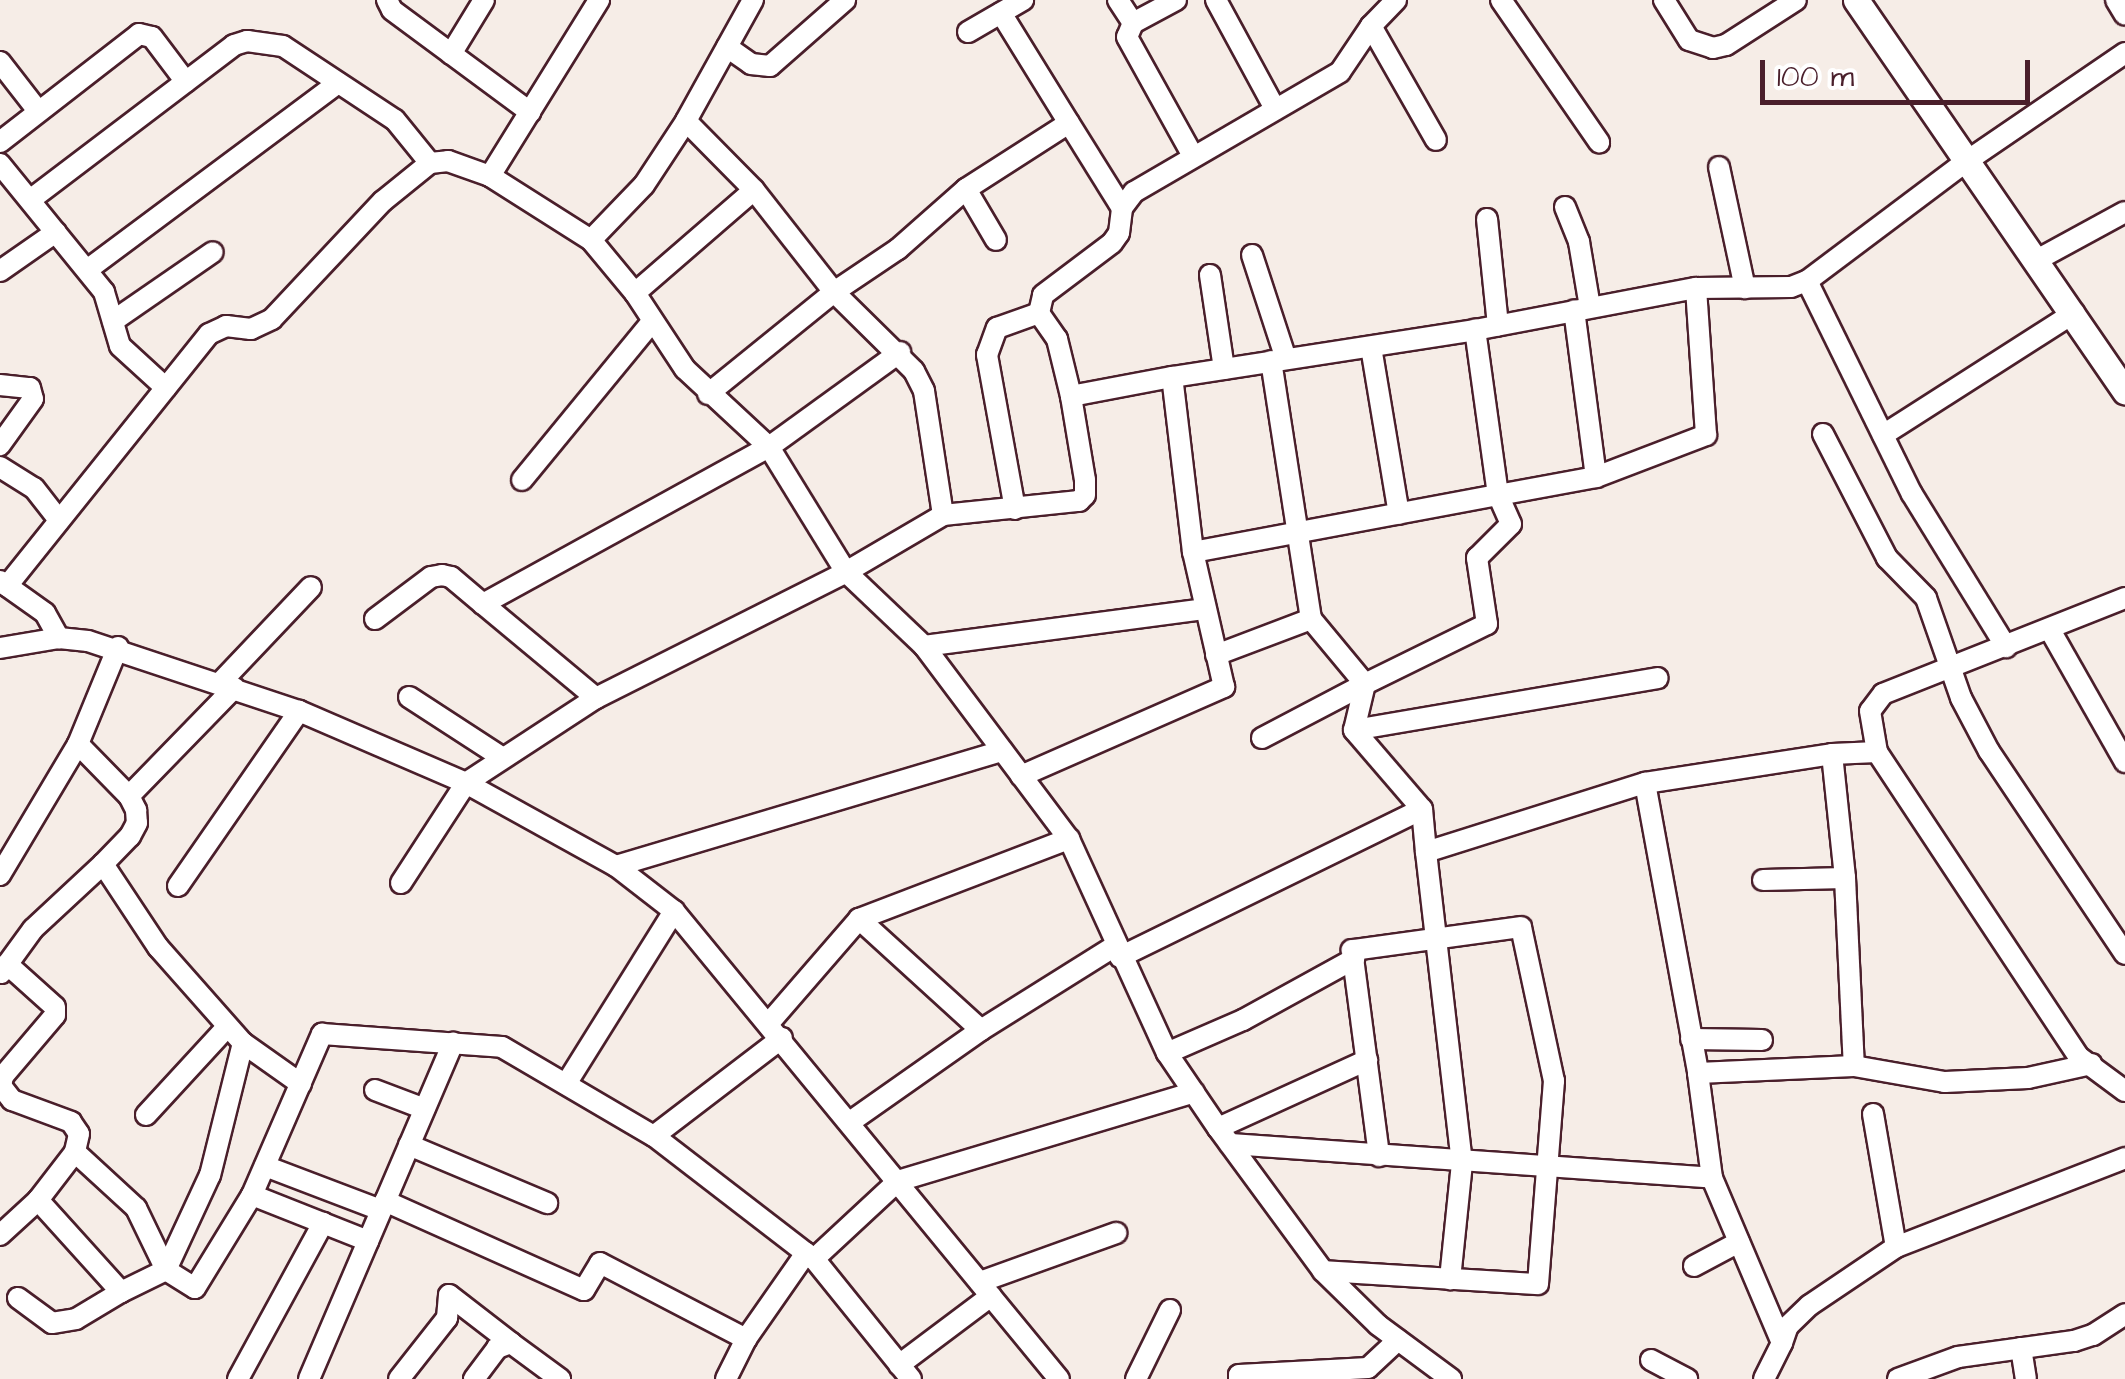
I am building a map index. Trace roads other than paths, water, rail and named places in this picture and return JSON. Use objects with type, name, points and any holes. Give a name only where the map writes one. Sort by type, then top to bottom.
[{"type":"street","points":[[387,0],[392,10],[530,112]]},
{"type":"street","points":[[450,54],[484,0]]},
{"type":"street","points":[[490,176],[599,0]]},
{"type":"street","points":[[591,240],[644,186],[753,0]]},
{"type":"street","points":[[727,47],[751,64],[770,66],[846,0]]},
{"type":"street","points":[[968,32],[1024,0]]},
{"type":"street","points":[[1118,0],[1132,23],[1128,46],[1193,156]]},
{"type":"street","points":[[1132,23],[1176,0]]},
{"type":"street","points":[[1216,0],[1274,107]]},
{"type":"street","points":[[400,883],[466,783],[500,756],[596,698],[846,572],[943,516],[1070,504],[1085,495],[1071,396],[1057,338],[1039,314],[1038,304],[1050,288],[1112,244],[1119,233],[1122,208],[1134,192],[1340,72],[1371,26],[1396,0]]},
{"type":"street","points":[[1500,0],[1599,142]]},
{"type":"street","points":[[1664,0],[1689,40],[1714,48],[1726,45],[1796,0]]},
{"type":"street","points":[[1856,0],[1964,162],[2121,375]]},
{"type":"street","points":[[2116,0],[2125,15]]},
{"type":"street","points":[[1001,13],[1122,208]]},
{"type":"street","points":[[1371,26],[1436,140]]},
{"type":"street","points":[[0,142],[139,34],[152,36],[186,82]]},
{"type":"street","points":[[30,200],[234,45],[247,41],[283,46],[395,120],[430,164]]},
{"type":"street","points":[[1071,396],[1475,330],[1696,288],[1790,287],[1807,281],[1964,162],[2125,53]]},
{"type":"street","points":[[0,62],[38,111]]},
{"type":"street","points":[[87,270],[338,83]]},
{"type":"street","points":[[686,120],[754,190],[834,292],[900,352],[924,391],[943,516]]},
{"type":"street","points":[[708,394],[834,292],[898,250],[966,190],[1069,123]]},
{"type":"street","points":[[59,638],[45,613],[4,584],[216,329],[251,329],[272,319],[383,201],[430,164],[448,161],[490,176],[591,240],[635,293],[650,323],[708,394],[769,447],[846,572],[924,646],[1070,839],[1167,1052],[1224,1136],[1323,1271],[1398,1340],[1451,1379]]},
{"type":"street","points":[[0,164],[108,300],[120,346],[166,388]]},
{"type":"street","points":[[1720,167],[1745,288]]},
{"type":"street","points":[[635,293],[754,190]]},
{"type":"street","points":[[966,190],[996,240]]},
{"type":"street","points":[[1566,206],[1580,242],[1596,477]]},
{"type":"street","points":[[2035,261],[2125,212]]},
{"type":"street","points":[[1487,219],[1498,325]]},
{"type":"street","points":[[0,270],[56,232]]},
{"type":"street","points":[[113,321],[212,252]]},
{"type":"street","points":[[1252,254],[1278,360],[1297,533],[1311,619],[1365,684]]},
{"type":"street","points":[[1210,275],[1224,369]]},
{"type":"street","points":[[1807,281],[1912,494],[2006,648]]},
{"type":"street","points":[[1193,552],[1596,477],[1706,435],[1696,288]]},
{"type":"street","points":[[1884,434],[2074,313]]},
{"type":"street","points":[[1015,509],[987,355],[997,328],[1039,314]]},
{"type":"street","points":[[522,480],[650,323]]},
{"type":"street","points":[[1262,738],[1487,624],[1477,558],[1512,524],[1498,495],[1475,330]]},
{"type":"street","points":[[1371,347],[1398,514]]},
{"type":"street","points":[[483,604],[769,447],[900,352]]},
{"type":"street","points":[[1021,776],[1224,687],[1193,552],[1172,377]]},
{"type":"street","points":[[0,385],[30,388],[33,399],[0,445]]},
{"type":"street","points":[[1823,434],[1888,558],[1926,598],[1949,666],[1989,751],[2125,954]]},
{"type":"street","points":[[0,467],[34,488],[59,520]]},
{"type":"street","points":[[375,618],[431,578],[451,576],[596,698]]},
{"type":"street","points":[[128,796],[311,588]]},
{"type":"street","points":[[2125,598],[2006,648],[1949,666],[1876,699],[1870,711],[1877,752],[2080,1057],[2125,1091]]},
{"type":"street","points":[[924,646],[1206,610]]},
{"type":"street","points":[[1216,655],[1311,619]]},
{"type":"street","points":[[2050,630],[2125,762]]},
{"type":"street","points":[[0,648],[59,638],[118,648],[299,711],[466,783],[616,866],[674,911],[1058,1379]]},
{"type":"street","points":[[0,876],[78,744],[118,648]]},
{"type":"street","points":[[1354,730],[1658,678]]},
{"type":"street","points":[[1354,730],[1365,684]]},
{"type":"street","points":[[409,697],[500,756]]},
{"type":"street","points":[[178,886],[299,711]]},
{"type":"street","points":[[1354,730],[1422,809],[1462,1162],[1450,1279]]},
{"type":"street","points":[[0,1235],[38,1200],[75,1152],[80,1134],[72,1122],[20,1104],[1,1086],[3,1076],[55,1015],[55,1007],[4,969],[33,929],[103,864],[136,823],[128,796],[78,744]]},
{"type":"street","points":[[616,866],[1002,751]]},
{"type":"street","points":[[1426,852],[1645,783],[1832,754],[1877,752]]},
{"type":"street","points":[[1832,754],[1845,878],[1854,1066]]},
{"type":"street","points":[[1645,783],[1698,1073],[1712,1178],[1782,1343]]},
{"type":"street","points":[[850,1122],[981,1030],[1118,951],[1422,809]]},
{"type":"street","points":[[0,832],[20,845]]},
{"type":"street","points":[[654,1136],[775,1030],[859,920],[1070,839]]},
{"type":"street","points":[[103,864],[158,947],[227,1027],[301,1084]]},
{"type":"street","points":[[1763,880],[1845,878]]},
{"type":"street","points":[[566,1084],[674,911]]},
{"type":"street","points":[[859,920],[981,1030]]},
{"type":"street","points":[[1323,1271],[1538,1284],[1554,1081],[1521,927],[1352,950],[1380,1156]]},
{"type":"street","points":[[1167,1052],[1243,1020],[1354,959]]},
{"type":"street","points":[[146,1116],[227,1027]]},
{"type":"street","points":[[75,1152],[136,1208],[166,1270],[195,1288],[252,1196],[322,1034],[502,1047],[654,1136],[810,1256],[905,1372],[986,1289],[1116,1233]]},
{"type":"street","points":[[1691,1039],[1762,1040]]},
{"type":"street","points":[[18,1298],[52,1323],[76,1318],[166,1270],[210,1176],[243,1042]]},
{"type":"street","points":[[308,1379],[453,1043]]},
{"type":"street","points":[[1224,1136],[1367,1060]]},
{"type":"street","points":[[1698,1073],[1854,1066],[1945,1082],[2028,1078],[2091,1064]]},
{"type":"street","points":[[374,1090],[424,1109]]},
{"type":"street","points":[[726,1379],[746,1338],[810,1256],[898,1181],[1194,1092]]},
{"type":"street","points":[[1873,1114],[1896,1247]]},
{"type":"street","points":[[1224,1136],[1380,1156],[1712,1178]]},
{"type":"street","points":[[409,1146],[547,1203]]},
{"type":"street","points":[[1764,1379],[1788,1326],[1810,1305],[1896,1247],[2125,1158]]},
{"type":"street","points":[[265,1166],[383,1206],[584,1290],[600,1263],[746,1338]]},
{"type":"street","points":[[252,1196],[368,1241]]},
{"type":"street","points":[[38,1200],[121,1292]]},
{"type":"street","points":[[238,1379],[323,1224]]},
{"type":"street","points":[[1694,1266],[1739,1242]]},
{"type":"street","points":[[400,1379],[446,1318],[449,1295],[560,1379]]},
{"type":"street","points":[[1136,1379],[1170,1310]]},
{"type":"street","points":[[1898,1379],[1958,1357],[2093,1336],[2125,1314]]},
{"type":"street","points":[[1239,1379],[1240,1374],[1368,1368],[1398,1340]]},
{"type":"street","points":[[474,1379],[497,1348],[511,1343]]},
{"type":"street","points":[[2020,1348],[2026,1379]]},
{"type":"street","points":[[1651,1360],[1688,1379]]}]
